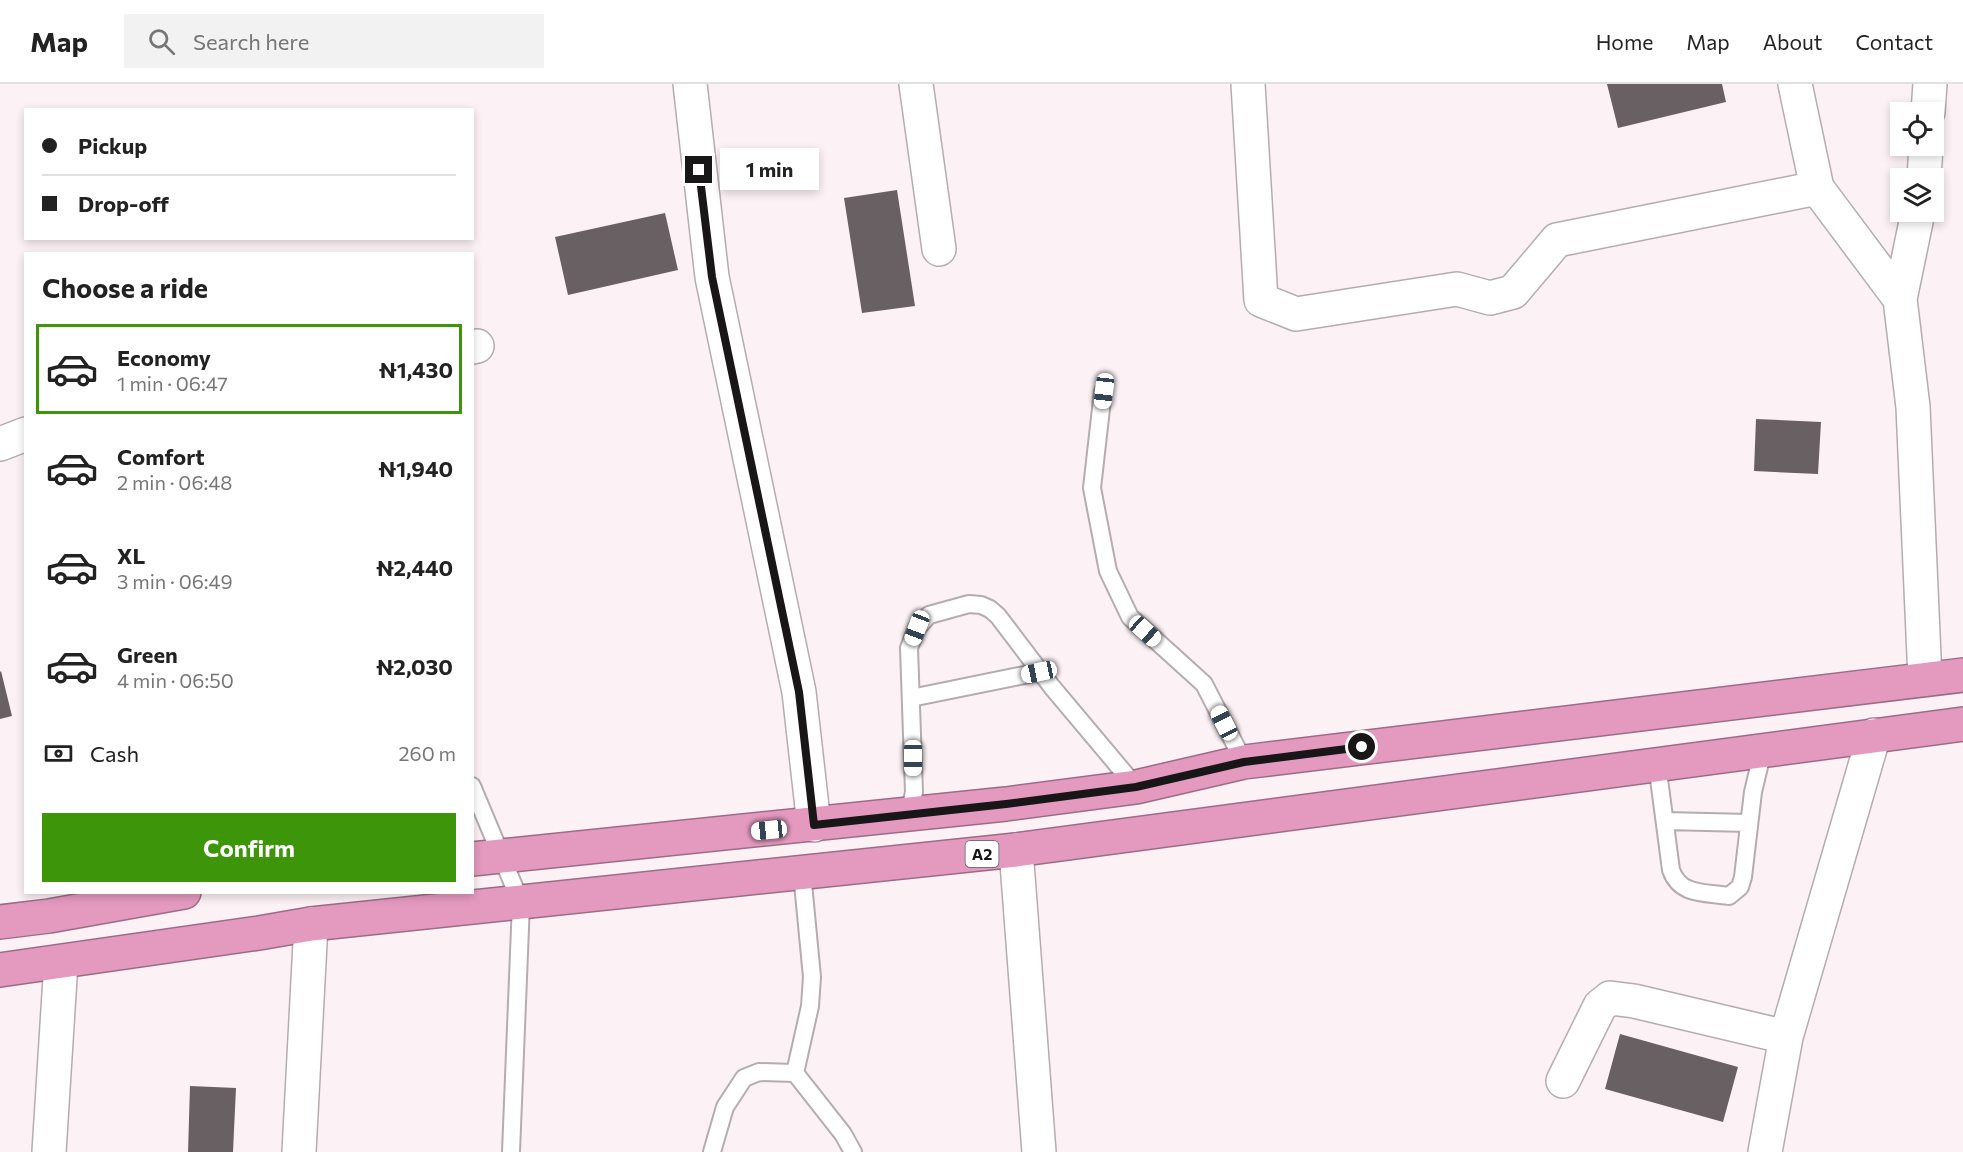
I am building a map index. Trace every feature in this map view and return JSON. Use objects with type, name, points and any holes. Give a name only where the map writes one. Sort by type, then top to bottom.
[{"type":"highway","points":[[486,858],[909,815],[1136,787],[1244,762],[1963,675]]},
{"type":"highway","name":"A2","points":[[0,970],[311,924],[1016,850],[1963,724]]},
{"type":"highway","points":[[0,922],[49,916],[173,894]]},
{"type":"street","points":[[690,84],[712,277],[799,692],[814,825]]},
{"type":"street","points":[[916,84],[939,249]]},
{"type":"street","points":[[1248,84],[1262,300],[1296,314],[1457,289],[1490,298],[1513,292],[1557,240],[1817,188]]},
{"type":"street","points":[[1795,84],[1817,188],[1900,299]]},
{"type":"street","points":[[1929,102],[1930,84]]},
{"type":"street","points":[[1916,222],[1900,299],[1913,407],[1925,679]]},
{"type":"street","points":[[0,444],[24,435]]},
{"type":"street","points":[[1765,1152],[1786,1037],[1874,735]]},
{"type":"street","points":[[1016,850],[1039,1152]]},
{"type":"street","points":[[299,1152],[311,924]]},
{"type":"street","points":[[49,1152],[61,962]]},
{"type":"street","points":[[1563,1081],[1600,1006],[1610,999],[1634,1001],[1786,1037]]},
{"type":"lane","points":[[1104,391],[1092,488],[1108,572],[1130,617],[1204,684],[1244,762]]},
{"type":"lane","points":[[909,815],[914,792],[909,648],[917,628],[929,615],[969,604],[981,605],[998,616],[1039,672],[1136,787]]},
{"type":"lane","points":[[911,698],[1039,672]]},
{"type":"lane","points":[[1658,764],[1671,870],[1679,886],[1729,896],[1740,887],[1743,877],[1755,779],[1763,750]]},
{"type":"lane","points":[[474,795],[486,858],[521,903],[511,1152]]},
{"type":"lane","points":[[1665,821],[1749,823]]},
{"type":"lane","points":[[795,1073],[810,1006],[812,977],[802,873]]},
{"type":"lane","points":[[712,1152],[725,1107],[744,1078],[759,1072],[795,1073]]},
{"type":"lane","points":[[795,1073],[843,1134],[854,1152]]},
{"type":"building","points":[[1607,84],[1722,84],[1726,102],[1618,128]]},
{"type":"building","points":[[897,190],[915,306],[862,313],[844,198]]},
{"type":"building","points":[[665,213],[678,270],[568,295],[555,237]]},
{"type":"building","points":[[1756,419],[1821,422],[1818,474],[1754,471]]},
{"type":"building","points":[[0,672],[12,716],[0,719]]},
{"type":"building","points":[[1620,1034],[1738,1067],[1723,1122],[1605,1089]]},
{"type":"building","points":[[190,1086],[236,1088],[233,1152],[188,1152]]},
{"type":"route","points":[[699,170],[712,277],[743,435],[799,692],[814,825],[1136,787],[1244,762],[1362,747]]}]
